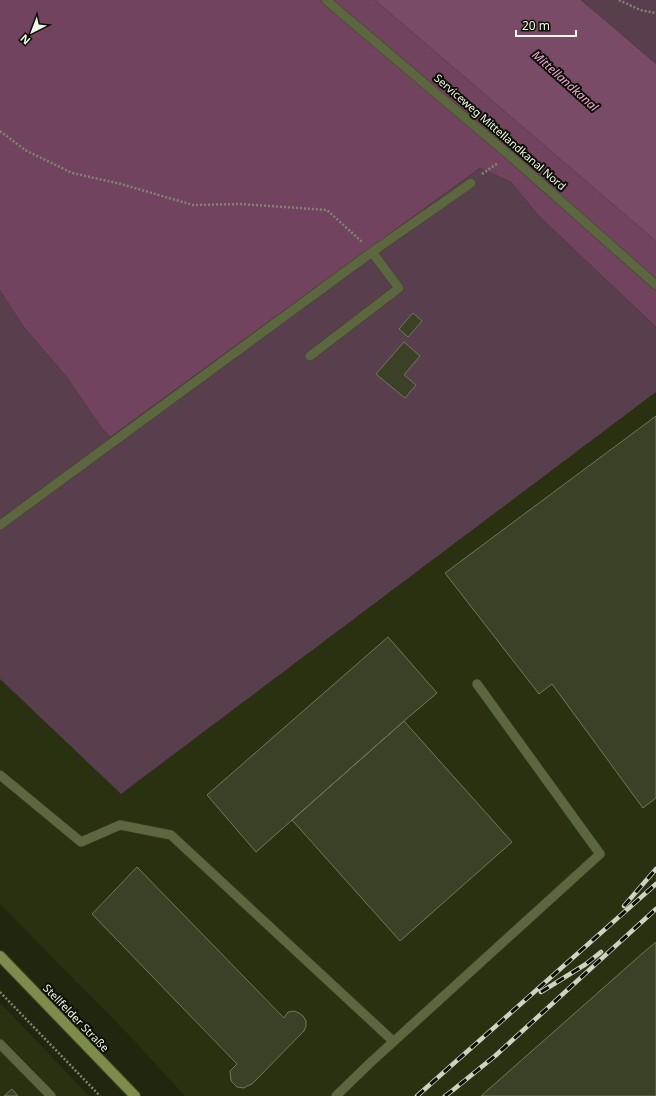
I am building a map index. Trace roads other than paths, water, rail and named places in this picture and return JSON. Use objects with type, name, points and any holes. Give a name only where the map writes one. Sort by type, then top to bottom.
[{"type":"street","name":"Stellfelder Straße","points":[[0,956],[135,1096]]},
{"type":"lane","name":"Serviceweg Mittellandkanal Nord","points":[[326,0],[509,155],[656,285]]},
{"type":"lane","points":[[0,525],[372,252],[471,183]]},
{"type":"lane","points":[[310,356],[398,288],[372,252]]},
{"type":"lane","points":[[336,1096],[370,1062],[600,854],[477,684]]},
{"type":"lane","points":[[0,775],[81,842],[120,825],[171,835],[393,1041]]},
{"type":"lane","points":[[0,1044],[50,1096]]},
{"type":"water","name":"Mittellandkanal","points":[[375,0],[581,0],[656,64],[656,241]]},
{"type":"railway","points":[[624,906],[656,869]]},
{"type":"railway","points":[[417,1096],[656,884]]},
{"type":"railway","points":[[445,1096],[495,1056],[656,909]]},
{"type":"railway","points":[[541,992],[586,964],[601,952]]}]
